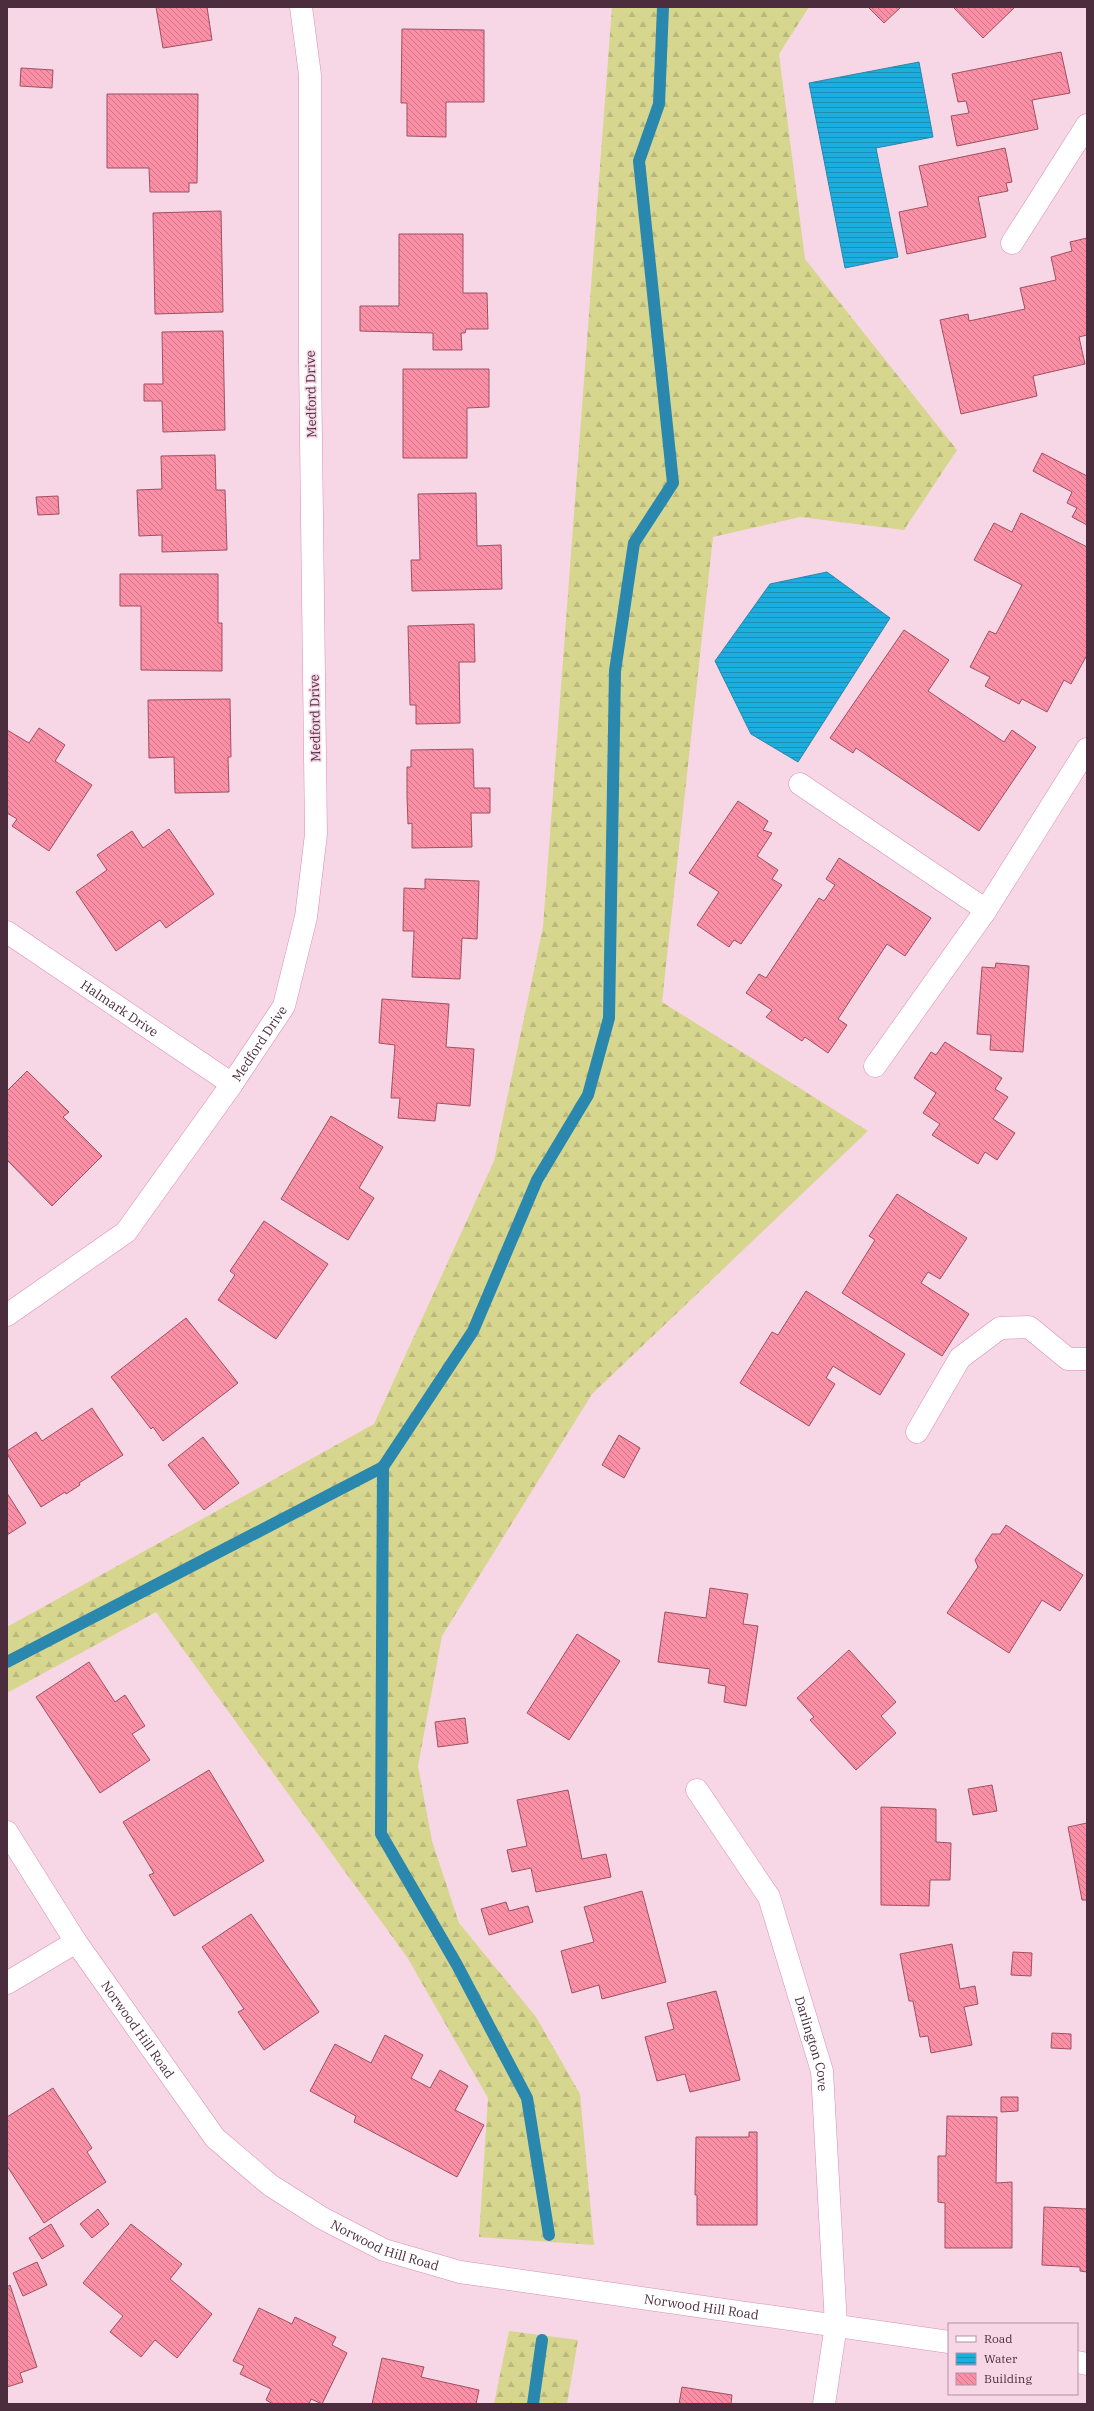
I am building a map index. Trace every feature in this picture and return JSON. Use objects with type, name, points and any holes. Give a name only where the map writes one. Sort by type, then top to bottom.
[{"type":"street","name":"Medford Drive","points":[[7,1315],[126,1232],[232,1084],[284,1006],[306,917],[316,834],[310,360],[310,75],[301,7]]},
{"type":"street","points":[[1012,243],[1087,125]]},
{"type":"street","points":[[875,1066],[986,910],[1087,749]]},
{"type":"street","points":[[800,784],[986,910]]},
{"type":"street","name":"Halmark Drive","points":[[7,932],[232,1084]]},
{"type":"street","points":[[917,1432],[960,1358],[1000,1328],[1029,1327],[1068,1359],[1087,1359]]},
{"type":"street","name":"Darlington Cove","points":[[697,1790],[769,1897],[822,2071],[836,2325],[824,2404]]},
{"type":"street","name":"Norwood Hill Road","points":[[7,1832],[76,1942],[215,2138],[270,2185],[322,2218],[384,2250],[460,2272],[948,2342]]},
{"type":"street","points":[[7,1983],[76,1942]]},
{"type":"green space","points":[[612,7],[809,7],[779,54],[805,259],[957,450],[904,530],[800,517],[713,537],[662,1002],[868,1131],[592,1394],[442,1636],[418,1766],[432,1841],[459,1923],[536,2017],[580,2094],[594,2245],[479,2237],[488,2098],[407,1957],[156,1612],[7,1693],[7,1627],[374,1424],[494,1161],[543,927]]},
{"type":"green space","points":[[509,2331],[578,2340],[567,2404],[494,2404]]},
{"type":"water","points":[[919,62],[933,137],[876,148],[898,257],[845,268],[809,83]]},
{"type":"water","points":[[827,572],[890,618],[798,762],[751,734],[715,661],[770,584]]},
{"type":"building","points":[[156,7],[207,7],[212,40],[163,48]]},
{"type":"building","points":[[868,7],[901,7],[884,23]]},
{"type":"building","points":[[953,7],[1015,7],[983,38]]},
{"type":"building","points":[[402,29],[484,30],[484,102],[446,102],[446,137],[407,136],[407,103],[401,103]]},
{"type":"building","points":[[1061,52],[1070,93],[1032,100],[1038,129],[957,146],[951,116],[969,113],[966,101],[958,102],[952,74]]},
{"type":"building","points":[[21,68],[53,70],[52,88],[20,86]]},
{"type":"building","points":[[107,94],[198,94],[197,183],[189,183],[189,192],[150,192],[149,168],[107,168]]},
{"type":"building","points":[[1005,148],[1012,182],[1006,183],[1008,191],[978,197],[986,237],[907,254],[899,212],[928,206],[919,166]]},
{"type":"building","points":[[221,211],[223,312],[155,314],[153,213]]},
{"type":"building","points":[[399,234],[463,234],[463,293],[487,293],[488,329],[466,329],[465,333],[461,333],[462,350],[433,350],[433,333],[360,331],[360,306],[399,306]]},
{"type":"building","points":[[1087,238],[1087,335],[1079,337],[1085,364],[1033,376],[1037,396],[961,414],[940,320],[968,314],[969,321],[1025,309],[1020,288],[1056,280],[1051,257],[1072,251],[1070,242]]},
{"type":"building","points":[[223,331],[225,430],[163,432],[162,401],[144,401],[144,384],[163,384],[162,332]]},
{"type":"building","points":[[403,369],[489,369],[489,407],[467,408],[467,458],[403,458]]},
{"type":"building","points":[[1042,453],[1087,476],[1087,525],[1072,517],[1077,508],[1067,503],[1072,492],[1033,471]]},
{"type":"building","points":[[215,455],[216,490],[225,490],[227,550],[162,552],[162,535],[139,536],[137,490],[162,489],[161,456]]},
{"type":"building","points":[[476,493],[477,546],[501,545],[502,589],[412,591],[411,560],[420,560],[418,494]]},
{"type":"building","points":[[58,496],[59,514],[38,515],[36,497]]},
{"type":"building","points":[[1021,513],[1087,547],[1087,655],[1071,684],[1064,680],[1047,712],[1022,699],[1019,704],[985,686],[990,677],[970,667],[989,631],[996,634],[1022,585],[974,560],[994,523],[1012,532]]},
{"type":"building","points":[[120,574],[218,574],[218,623],[222,623],[222,671],[141,670],[141,606],[120,606]]},
{"type":"building","points":[[474,624],[475,662],[459,662],[460,723],[416,724],[416,705],[410,705],[408,626]]},
{"type":"building","points":[[904,630],[949,660],[928,691],[1004,742],[1012,730],[1036,747],[979,831],[856,748],[853,753],[830,738]]},
{"type":"building","points":[[230,699],[231,757],[228,757],[229,792],[175,793],[174,757],[149,758],[148,700]]},
{"type":"building","points":[[39,728],[65,745],[55,761],[92,785],[49,851],[12,826],[17,819],[7,813],[7,730],[29,743]]},
{"type":"building","points":[[473,749],[474,788],[490,788],[490,813],[471,813],[472,847],[412,848],[412,823],[408,824],[407,796],[407,767],[411,767],[411,750]]},
{"type":"building","points":[[738,801],[768,821],[763,830],[772,833],[757,856],[778,870],[772,879],[782,885],[741,944],[734,940],[729,947],[697,925],[719,892],[689,873]]},
{"type":"building","points":[[169,829],[214,894],[166,928],[160,920],[116,951],[76,892],[107,870],[97,855],[132,831],[143,848]]},
{"type":"building","points":[[839,858],[931,918],[905,956],[887,944],[838,1019],[847,1025],[828,1053],[805,1037],[802,1041],[766,1017],[772,1010],[746,993],[759,974],[766,978],[819,898],[824,901],[835,885],[826,879]]},
{"type":"building","points":[[425,879],[479,881],[477,939],[462,938],[460,979],[412,977],[414,931],[403,931],[404,888],[425,889]]},
{"type":"building","points":[[996,963],[1029,966],[1023,1052],[990,1050],[991,1035],[977,1034],[982,967],[995,968]]},
{"type":"building","points":[[382,999],[449,1004],[446,1047],[474,1049],[470,1106],[437,1103],[435,1121],[398,1118],[400,1098],[391,1098],[395,1045],[379,1043]]},
{"type":"building","points":[[945,1042],[1002,1078],[995,1089],[1008,1097],[993,1119],[1015,1133],[997,1160],[985,1152],[978,1164],[932,1135],[940,1124],[923,1113],[936,1093],[914,1078],[931,1052],[936,1055]]},
{"type":"building","points":[[27,1071],[69,1112],[63,1117],[102,1156],[52,1206],[7,1160],[7,1091]]},
{"type":"building","points":[[331,1116],[383,1147],[359,1188],[374,1198],[348,1240],[281,1199]]},
{"type":"building","points":[[897,1194],[967,1238],[940,1279],[928,1272],[921,1283],[969,1314],[942,1356],[842,1293],[875,1240],[869,1236]]},
{"type":"building","points":[[264,1221],[328,1264],[276,1339],[218,1300],[235,1275],[230,1271]]},
{"type":"building","points":[[806,1291],[905,1354],[880,1395],[833,1366],[826,1378],[835,1384],[809,1426],[740,1383],[772,1332],[778,1335]]},
{"type":"building","points":[[186,1318],[238,1383],[163,1441],[153,1427],[151,1429],[111,1377]]},
{"type":"building","points":[[92,1408],[123,1455],[79,1483],[80,1485],[66,1494],[65,1492],[41,1507],[7,1454],[7,1451],[36,1432],[42,1441]]},
{"type":"building","points":[[619,1435],[640,1448],[624,1478],[602,1465]]},
{"type":"building","points":[[203,1437],[239,1483],[204,1510],[168,1465]]},
{"type":"building","points":[[7,1493],[26,1523],[7,1535]]},
{"type":"building","points":[[1006,1525],[1083,1575],[1060,1611],[1042,1600],[1009,1653],[947,1613],[978,1567],[975,1560],[992,1534],[1000,1534]]},
{"type":"building","points":[[710,1588],[748,1594],[743,1624],[758,1626],[746,1706],[724,1702],[726,1686],[708,1683],[710,1669],[658,1662],[665,1612],[706,1618]]},
{"type":"building","points":[[577,1634],[620,1661],[569,1740],[527,1713]]},
{"type":"building","points":[[849,1650],[896,1702],[881,1716],[896,1733],[856,1770],[810,1720],[814,1717],[797,1698]]},
{"type":"building","points":[[89,1662],[115,1702],[125,1695],[145,1726],[132,1734],[150,1760],[100,1793],[36,1697]]},
{"type":"building","points":[[465,1718],[468,1743],[438,1747],[435,1722]]},
{"type":"building","points":[[209,1770],[264,1861],[174,1916],[149,1875],[154,1873],[123,1822]]},
{"type":"building","points":[[992,1785],[997,1811],[973,1815],[968,1789]]},
{"type":"building","points":[[568,1790],[582,1859],[606,1854],[611,1877],[536,1892],[531,1868],[512,1872],[507,1850],[527,1846],[517,1800]]},
{"type":"building","points":[[881,1807],[936,1809],[936,1842],[951,1843],[950,1880],[930,1880],[929,1906],[881,1905]]},
{"type":"building","points":[[1087,1823],[1087,1900],[1082,1900],[1068,1827]]},
{"type":"building","points":[[642,1891],[666,1982],[602,1999],[599,1985],[572,1993],[561,1951],[594,1942],[584,1907]]},
{"type":"building","points":[[506,1902],[509,1911],[528,1906],[533,1922],[489,1935],[481,1909]]},
{"type":"building","points":[[251,1914],[319,2012],[264,2050],[238,2012],[244,2009],[202,1947]]},
{"type":"building","points":[[952,1944],[960,1989],[975,1986],[978,2004],[964,2007],[972,2045],[931,2053],[928,2036],[920,2037],[913,2001],[909,2001],[900,1954]]},
{"type":"building","points":[[1013,1952],[1032,1953],[1031,1976],[1011,1975]]},
{"type":"building","points":[[716,1991],[740,2080],[690,2092],[685,2074],[657,2081],[645,2037],[674,2029],[667,2003]]},
{"type":"building","points":[[1052,2033],[1071,2034],[1071,2049],[1051,2048]]},
{"type":"building","points":[[385,2035],[423,2055],[411,2078],[430,2088],[440,2070],[468,2086],[455,2110],[484,2125],[457,2177],[354,2122],[356,2116],[310,2091],[335,2044],[371,2063]]},
{"type":"building","points":[[53,2088],[92,2148],[87,2152],[106,2182],[44,2223],[7,2166],[7,2117]]},
{"type":"building","points":[[1001,2097],[1018,2097],[1018,2111],[1001,2112]]},
{"type":"building","points":[[947,2116],[997,2117],[996,2183],[1012,2182],[1012,2248],[945,2248],[945,2203],[938,2202],[938,2156],[946,2156]]},
{"type":"building","points":[[749,2132],[757,2132],[757,2225],[697,2225],[697,2195],[695,2195],[696,2137],[749,2137]]},
{"type":"building","points":[[1044,2207],[1087,2209],[1087,2272],[1080,2271],[1080,2267],[1042,2265]]},
{"type":"building","points":[[98,2209],[109,2224],[92,2238],[80,2224]]},
{"type":"building","points":[[51,2224],[64,2246],[42,2259],[29,2238]]},
{"type":"building","points":[[131,2224],[182,2264],[170,2279],[212,2314],[177,2358],[155,2340],[141,2357],[110,2332],[123,2316],[83,2283]]},
{"type":"building","points":[[37,2262],[47,2285],[23,2296],[13,2273]]},
{"type":"building","points":[[10,2285],[37,2367],[20,2373],[23,2382],[7,2387],[7,2287]]},
{"type":"building","points":[[259,2308],[292,2324],[295,2317],[336,2337],[332,2345],[347,2353],[322,2404],[311,2399],[309,2404],[273,2404],[266,2400],[271,2389],[240,2374],[244,2366],[233,2361]]},
{"type":"building","points":[[382,2358],[424,2367],[421,2377],[479,2390],[476,2404],[372,2404]]},
{"type":"building","points":[[682,2387],[732,2395],[731,2404],[679,2404]]},
{"type":"waterway","points":[[549,2235],[527,2098],[457,1965],[381,1834],[383,1467],[473,1331],[537,1180],[588,1095],[609,1018],[615,671],[634,543],[673,483],[639,161],[659,104],[663,7]]},
{"type":"waterway","points":[[7,1662],[383,1467]]},
{"type":"waterway","points":[[533,2404],[542,2340]]}]
